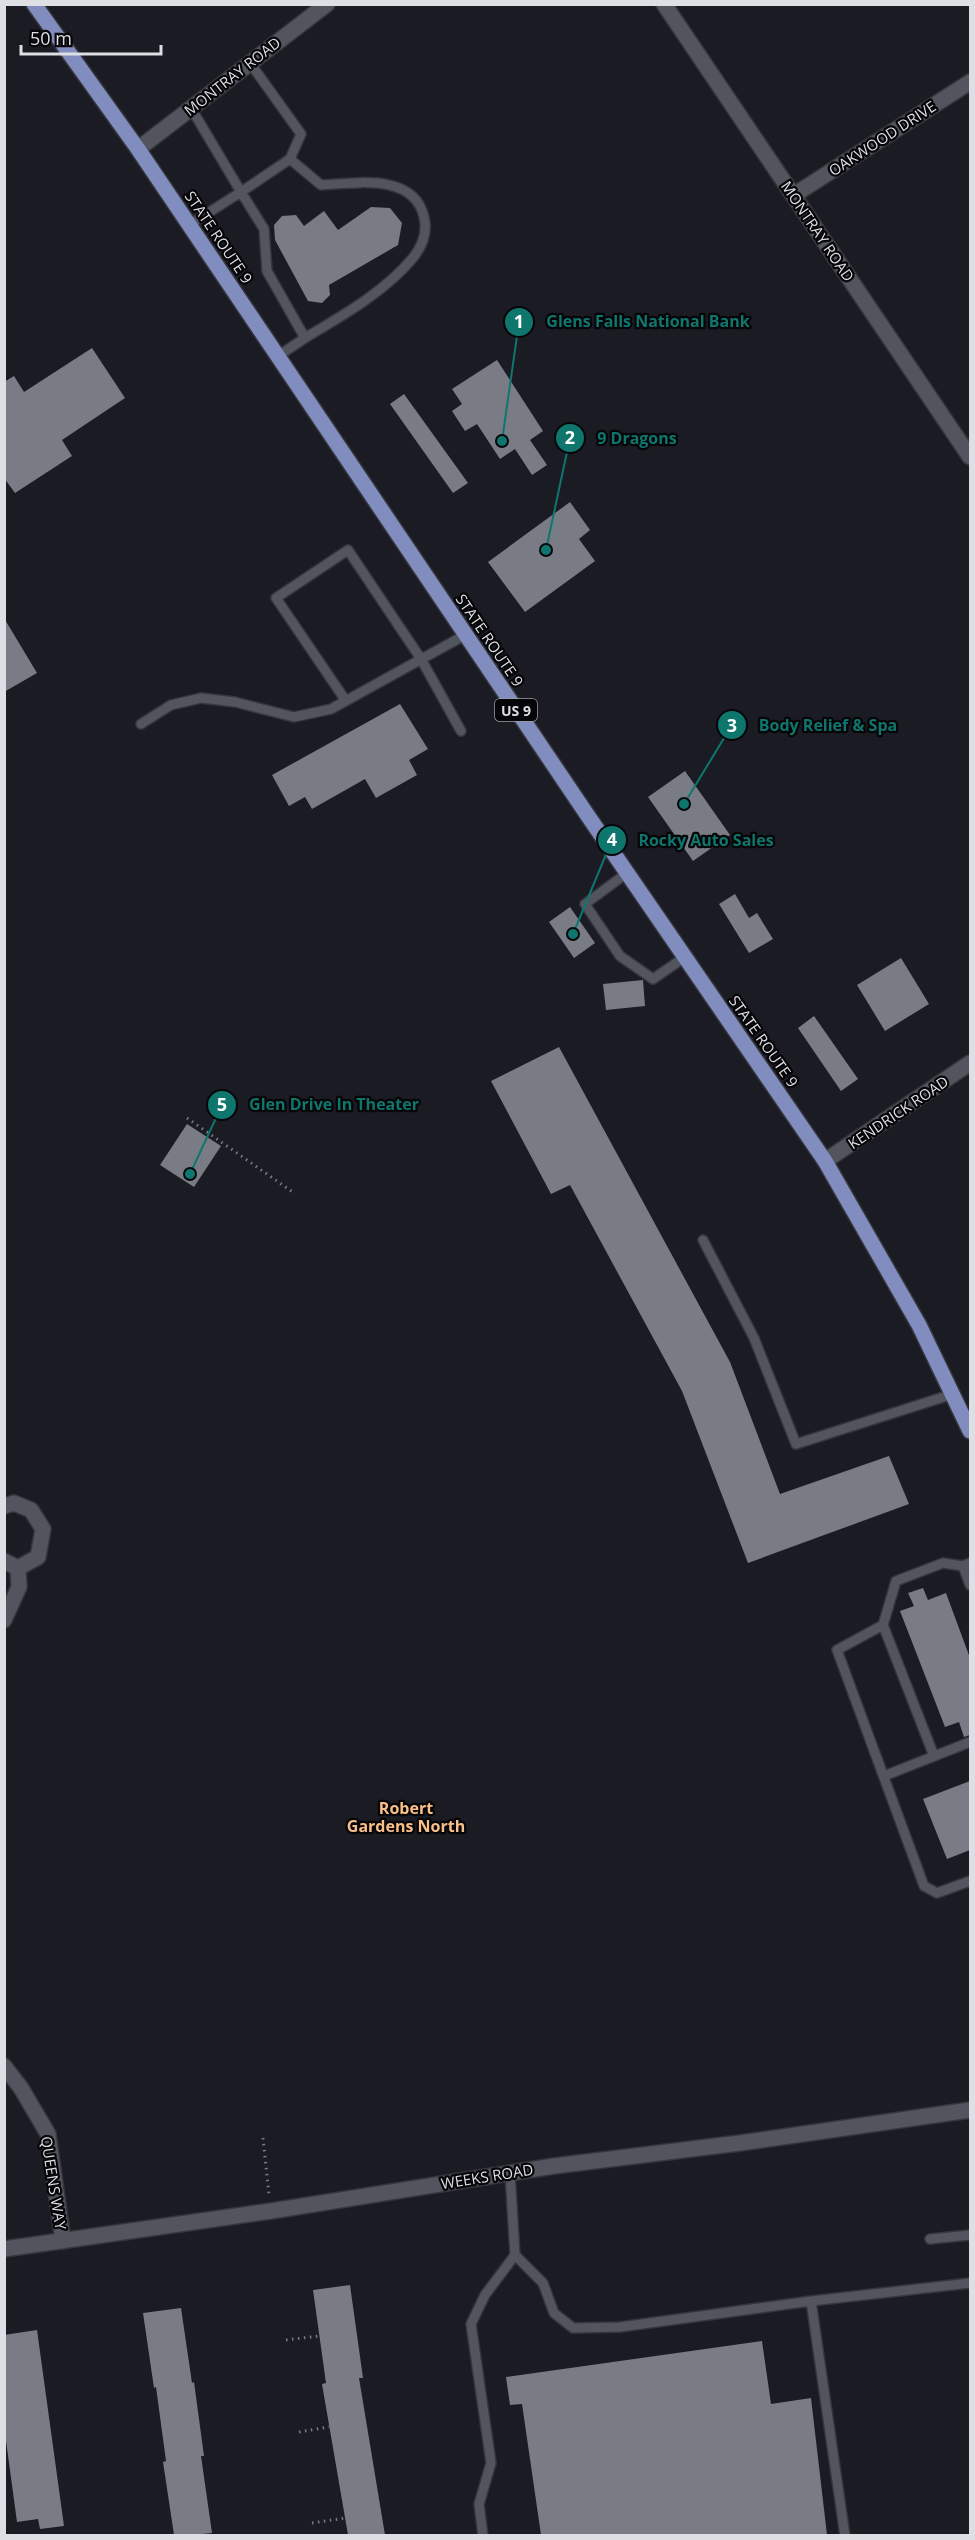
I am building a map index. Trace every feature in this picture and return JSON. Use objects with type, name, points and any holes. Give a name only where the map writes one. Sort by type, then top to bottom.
[{"type":"main road","name":"STATE ROUTE 9","points":[[34,4],[138,149],[627,873],[825,1161],[919,1325],[970,1431]]},
{"type":"street","name":"MONTRAY ROAD","points":[[138,149],[327,4]]},
{"type":"street","name":"MONTRAY ROAD","points":[[664,4],[970,457]]},
{"type":"street","name":"OAKWOOD DRIVE","points":[[794,195],[970,82]]},
{"type":"street","name":"KENDRICK ROAD","points":[[825,1161],[970,1063]]},
{"type":"street","points":[[4,1506],[14,1503],[31,1510],[43,1529],[38,1557],[11,1565],[19,1587],[4,1620]]},
{"type":"street","name":"QUEENS WAY","points":[[4,2066],[21,2088],[48,2134],[63,2241]]},
{"type":"street","name":"WEEKS ROAD","points":[[4,2249],[271,2211],[510,2173],[970,2110]]},
{"type":"lane","points":[[189,225],[290,159],[301,134],[250,63]]},
{"type":"lane","points":[[191,108],[264,229],[267,271],[305,338]]},
{"type":"lane","points":[[278,356],[373,296],[412,258],[425,238],[422,207],[412,193],[386,184],[368,182],[321,185],[290,159]]},
{"type":"lane","points":[[346,701],[276,598],[348,550],[421,660],[460,731]]},
{"type":"lane","points":[[141,724],[171,705],[201,698],[235,702],[294,717],[331,710],[465,634]]},
{"type":"lane","points":[[627,873],[585,904],[620,956],[653,979],[685,957]]},
{"type":"lane","points":[[704,1240],[754,1338],[796,1444],[953,1394]]},
{"type":"lane","points":[[934,1756],[883,1625],[896,1581],[943,1563],[967,1565],[970,1585]]},
{"type":"lane","points":[[883,1625],[837,1650],[924,1886],[937,1893],[970,1881]]},
{"type":"lane","points":[[884,1776],[970,1742]]},
{"type":"lane","points":[[483,2535],[478,2504],[491,2463],[471,2324],[485,2295],[515,2255],[510,2173]]},
{"type":"lane","points":[[930,2239],[970,2235]]},
{"type":"lane","points":[[515,2255],[543,2283],[554,2313],[573,2328],[620,2327],[811,2301],[970,2283]]},
{"type":"lane","points":[[811,2301],[844,2535]]},
{"type":"path","points":[[187,1118],[294,1193]]},
{"type":"path","points":[[263,2138],[271,2211]]},
{"type":"path","points":[[286,2340],[319,2336]]},
{"type":"path","points":[[299,2432],[329,2427]]},
{"type":"path","points":[[312,2523],[345,2518]]},
{"type":"building","points":[[371,207],[390,208],[402,223],[398,245],[329,285],[330,295],[322,303],[308,301],[275,240],[274,225],[282,216],[296,215],[304,226],[324,211],[338,230]]},
{"type":"building","points":[[92,348],[125,398],[62,440],[72,456],[15,493],[4,478],[4,382],[14,376],[24,392]]},
{"type":"building","points":[[497,360],[543,431],[530,440],[547,465],[532,475],[515,449],[500,459],[477,424],[465,431],[452,411],[462,404],[452,389]]},
{"type":"building","points":[[404,394],[468,483],[453,493],[390,404]]},
{"type":"building","points":[[570,502],[590,530],[579,539],[595,561],[525,612],[488,562]]},
{"type":"building","points":[[4,618],[37,673],[4,692]]},
{"type":"building","points":[[400,704],[428,749],[409,760],[417,775],[376,798],[365,779],[312,809],[305,797],[289,806],[272,775]]},
{"type":"building","points":[[685,771],[730,835],[693,861],[648,797]]},
{"type":"building","points":[[735,894],[749,918],[757,913],[773,939],[749,953],[719,904]]},
{"type":"building","points":[[570,907],[595,943],[574,958],[549,922]]},
{"type":"building","points":[[901,958],[929,1004],[885,1031],[857,985]]},
{"type":"building","points":[[643,980],[645,1006],[606,1010],[603,984]]},
{"type":"building","points":[[814,1016],[858,1079],[841,1091],[798,1028]]},
{"type":"building","points":[[559,1047],[730,1362],[780,1494],[889,1456],[909,1504],[748,1563],[682,1391],[570,1185],[551,1194],[491,1081]]},
{"type":"building","points":[[187,1124],[221,1146],[194,1187],[160,1165]]},
{"type":"building","points":[[923,1588],[928,1600],[946,1593],[970,1658],[970,1735],[964,1737],[959,1722],[945,1727],[900,1611],[914,1606],[908,1593]]},
{"type":"building","points":[[970,1781],[970,1850],[947,1859],[923,1799]]},
{"type":"building","points":[[350,2285],[363,2378],[359,2378],[385,2535],[348,2535],[322,2384],[326,2383],[313,2290]]},
{"type":"building","points":[[181,2308],[192,2383],[194,2382],[204,2456],[201,2456],[212,2533],[193,2535],[174,2535],[163,2462],[166,2461],[156,2387],[154,2388],[143,2313]]},
{"type":"building","points":[[37,2330],[64,2526],[40,2529],[38,2519],[17,2522],[4,2426],[4,2335]]},
{"type":"building","points":[[762,2341],[771,2404],[811,2398],[827,2535],[541,2535],[522,2404],[510,2405],[506,2377]]},
{"type":"place","name":"Glens Falls National Bank","points":[[502,441]]},
{"type":"place","name":"9 Dragons","points":[[546,550]]},
{"type":"place","name":"Body Relief & Spa","points":[[684,804]]},
{"type":"place","name":"Rocky Auto Sales","points":[[573,934]]},
{"type":"place","name":"Glen Drive In Theater","points":[[190,1174]]},
{"type":"district","name":"Robert Gardens North","points":[[406,1817]]}]
